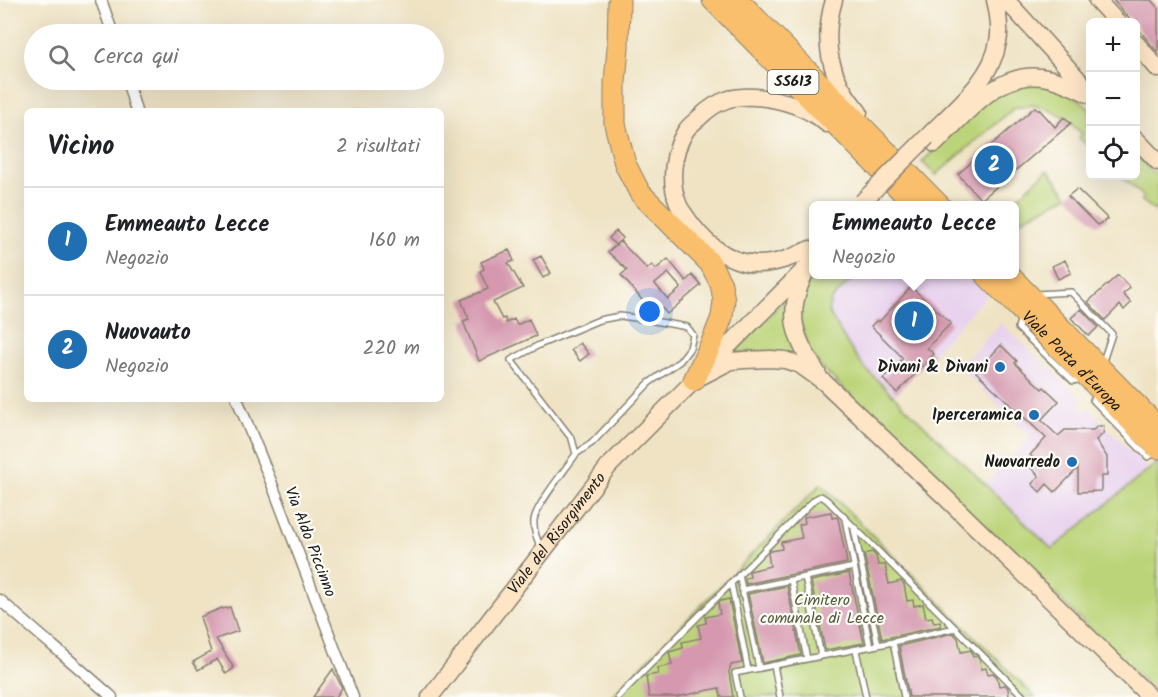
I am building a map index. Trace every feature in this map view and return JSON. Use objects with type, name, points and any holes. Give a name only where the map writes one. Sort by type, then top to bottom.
[{"type":"highway","points":[[619,0],[615,124],[626,164],[640,193],[710,264],[722,284],[724,300],[722,317],[694,380]]},
{"type":"highway","name":"SS613","points":[[713,0],[879,157]]},
{"type":"highway","name":"SS613","points":[[738,0],[879,157]]},
{"type":"highway","points":[[879,157],[912,201]]},
{"type":"highway","points":[[879,157],[934,201]]},
{"type":"highway","name":"Viale Porta d'Europa","points":[[992,279],[1025,303],[1158,450]]},
{"type":"highway","name":"Viale Porta d'Europa","points":[[1011,279],[1025,303]]},
{"type":"highway","name":"Viale Porta d'Europa","points":[[1096,379],[1158,427]]},
{"type":"main road","points":[[834,0],[828,34],[829,54],[848,100],[878,134],[879,157]]},
{"type":"main road","points":[[931,140],[974,77],[984,57],[989,38],[989,19],[984,0]]},
{"type":"main road","points":[[931,140],[979,83],[992,63],[999,42],[999,18],[995,0]]},
{"type":"main road","points":[[1006,0],[1086,90]]},
{"type":"main road","points":[[1097,0],[1113,18]]},
{"type":"main road","points":[[1140,49],[1158,69]]},
{"type":"main road","points":[[868,201],[931,140],[987,93],[1004,82],[1024,77],[1045,77],[1086,92]]},
{"type":"main road","points":[[809,255],[758,264],[740,261],[719,252],[706,242],[692,227],[678,204],[672,178],[676,154],[685,130],[708,110],[728,99],[769,98],[792,104],[818,116],[879,157]]},
{"type":"main road","points":[[1140,143],[1158,162]]},
{"type":"main road","name":"Viale del Risorgimento","points":[[429,697],[609,466],[809,258]]},
{"type":"main road","points":[[809,264],[795,301],[793,314],[795,330],[799,342],[824,382]]},
{"type":"main road","points":[[694,380],[731,362],[771,359],[785,360],[800,365],[824,382],[1150,697]]},
{"type":"street","points":[[101,0],[109,24]]},
{"type":"street","points":[[130,90],[135,108]]},
{"type":"street","name":"Via Aldo Piccinno","points":[[238,402],[353,697]]},
{"type":"street","points":[[0,600],[112,697]]},
{"type":"lane","points":[[1071,292],[1112,334],[1096,379],[1074,381],[1018,328],[1025,303],[1071,292]]},
{"type":"lane","points":[[542,550],[535,534],[534,518],[543,501],[576,454],[592,443],[649,384],[680,361],[690,348],[693,335],[687,327],[620,316],[599,320],[539,345],[511,360],[572,439],[576,454]]},
{"type":"lane","points":[[618,697],[815,499],[821,496],[1024,697]]},
{"type":"lane","points":[[844,518],[870,647]]},
{"type":"lane","points":[[854,527],[878,645]]},
{"type":"lane","points":[[742,590],[854,567]]},
{"type":"lane","points":[[739,575],[759,668]]},
{"type":"lane","points":[[805,577],[822,656]]},
{"type":"lane","points":[[790,580],[807,659]]},
{"type":"lane","points":[[731,584],[748,670]]},
{"type":"lane","points":[[740,697],[735,673],[955,628]]},
{"type":"lane","points":[[893,642],[904,697]]},
{"type":"lane","points":[[856,650],[866,697]]},
{"type":"lane","points":[[774,665],[780,697]]},
{"type":"shaded area","points":[[852,279],[972,279],[988,294],[895,395],[865,368],[850,348],[828,312],[831,300]]},
{"type":"shaded area","points":[[1001,323],[1083,400],[1078,405],[1084,411],[1088,407],[1148,469],[1052,549],[986,484],[1031,436],[959,367]]},
{"type":"green space","points":[[1031,82],[1055,85],[1078,98],[1086,106],[1086,144],[1079,138],[1082,134],[1064,117],[1033,105],[1014,108],[936,175],[922,162],[988,97]]},
{"type":"green space","points":[[1140,159],[1158,177],[1158,213],[1141,200],[1144,197],[1125,180],[1140,180]]},
{"type":"green space","points":[[1048,170],[1068,196],[1019,221],[1019,201],[1014,201]]},
{"type":"green space","points":[[810,279],[852,279],[831,300],[828,311],[850,348],[865,368],[1052,549],[1158,462],[1158,695],[821,367],[809,351],[799,317],[801,301]]},
{"type":"green space","points":[[788,296],[803,360],[759,351],[732,354]]},
{"type":"green space","name":"Cimitero comunale di Lecce","points":[[821,484],[1035,697],[611,697]]},
{"type":"building","points":[[1113,0],[1151,0],[1158,8],[1158,53],[1140,31],[1140,18],[1129,18]]},
{"type":"building","points":[[1035,107],[1055,127],[1064,117],[1071,123],[981,200],[958,174]]},
{"type":"building","points":[[1077,189],[1108,219],[1097,225],[1068,196]]},
{"type":"building","points":[[616,231],[623,238],[615,245],[609,238]]},
{"type":"building","points":[[620,241],[647,269],[652,265],[656,269],[668,259],[686,281],[692,275],[701,285],[667,314],[662,308],[654,314],[621,275],[627,270],[608,252]],"holes":[[[668,273],[681,288],[668,299],[655,284]]]},
{"type":"building","points":[[509,250],[514,261],[508,263],[523,288],[493,302],[506,323],[514,319],[517,325],[529,319],[536,336],[479,361],[463,321],[469,319],[461,300],[488,289],[480,271],[484,269],[481,262]]},
{"type":"building","points":[[541,256],[551,273],[543,278],[533,260]]},
{"type":"building","points":[[1065,260],[1071,273],[1058,279],[1052,266]]},
{"type":"building","points":[[1118,275],[1130,288],[1123,294],[1131,303],[1124,310],[1120,305],[1105,320],[1088,302]]},
{"type":"building","points":[[911,287],[951,323],[927,348],[934,354],[897,393],[883,379],[903,358],[871,326],[877,320],[879,322]]},
{"type":"building","points":[[1081,309],[1098,327],[1089,336],[1071,318]]},
{"type":"building","points":[[580,343],[589,354],[580,361],[571,350]]},
{"type":"building","points":[[1001,345],[1017,361],[1015,363],[1042,389],[1044,387],[1059,401],[1041,420],[1058,436],[1065,430],[1093,430],[1098,426],[1104,426],[1103,434],[1096,440],[1107,457],[1107,476],[1101,476],[1101,491],[1078,492],[1078,468],[1055,492],[1047,484],[1040,492],[1032,484],[1039,476],[1031,468],[1037,462],[1030,455],[1046,438],[976,372]]},
{"type":"building","points":[[831,512],[832,518],[838,518],[847,563],[746,584],[745,578],[750,577],[750,571],[770,566],[768,553],[770,551],[782,549],[781,542],[802,538],[799,525],[805,523],[804,517]]},
{"type":"building","points":[[872,552],[876,556],[878,565],[885,565],[889,584],[901,581],[904,584],[907,601],[913,600],[914,606],[923,604],[926,618],[932,617],[934,623],[940,622],[941,626],[882,639],[864,554]]},
{"type":"building","points":[[849,573],[864,643],[825,650],[811,581]]},
{"type":"building","points":[[787,586],[801,655],[763,663],[748,594]]},
{"type":"building","points":[[729,599],[742,663],[731,665],[729,672],[733,697],[721,697],[719,688],[677,697],[649,697],[646,676],[658,674],[657,668],[672,665],[669,652],[683,648],[682,642],[701,638],[698,625],[706,623],[705,617],[720,614],[718,603]]},
{"type":"building","points":[[230,607],[238,631],[216,639],[234,668],[226,674],[217,659],[198,670],[193,662],[211,652],[200,617]]},
{"type":"building","points":[[953,633],[958,638],[961,652],[971,650],[973,656],[980,659],[981,669],[986,668],[988,674],[993,673],[997,677],[999,686],[1005,685],[1008,688],[1009,697],[909,697],[899,646]]},
{"type":"building","points":[[333,669],[342,688],[336,697],[313,697]]},
{"type":"place","name":"Nuovauto","points":[[994,165]]},
{"type":"place","name":"Emmeauto Lecce","points":[[914,321]]},
{"type":"place","name":"Divani & Divani","points":[[1000,367]]},
{"type":"place","name":"Iperceramica","points":[[1034,415]]},
{"type":"place","name":"Nuovarredo","points":[[1072,462]]}]
